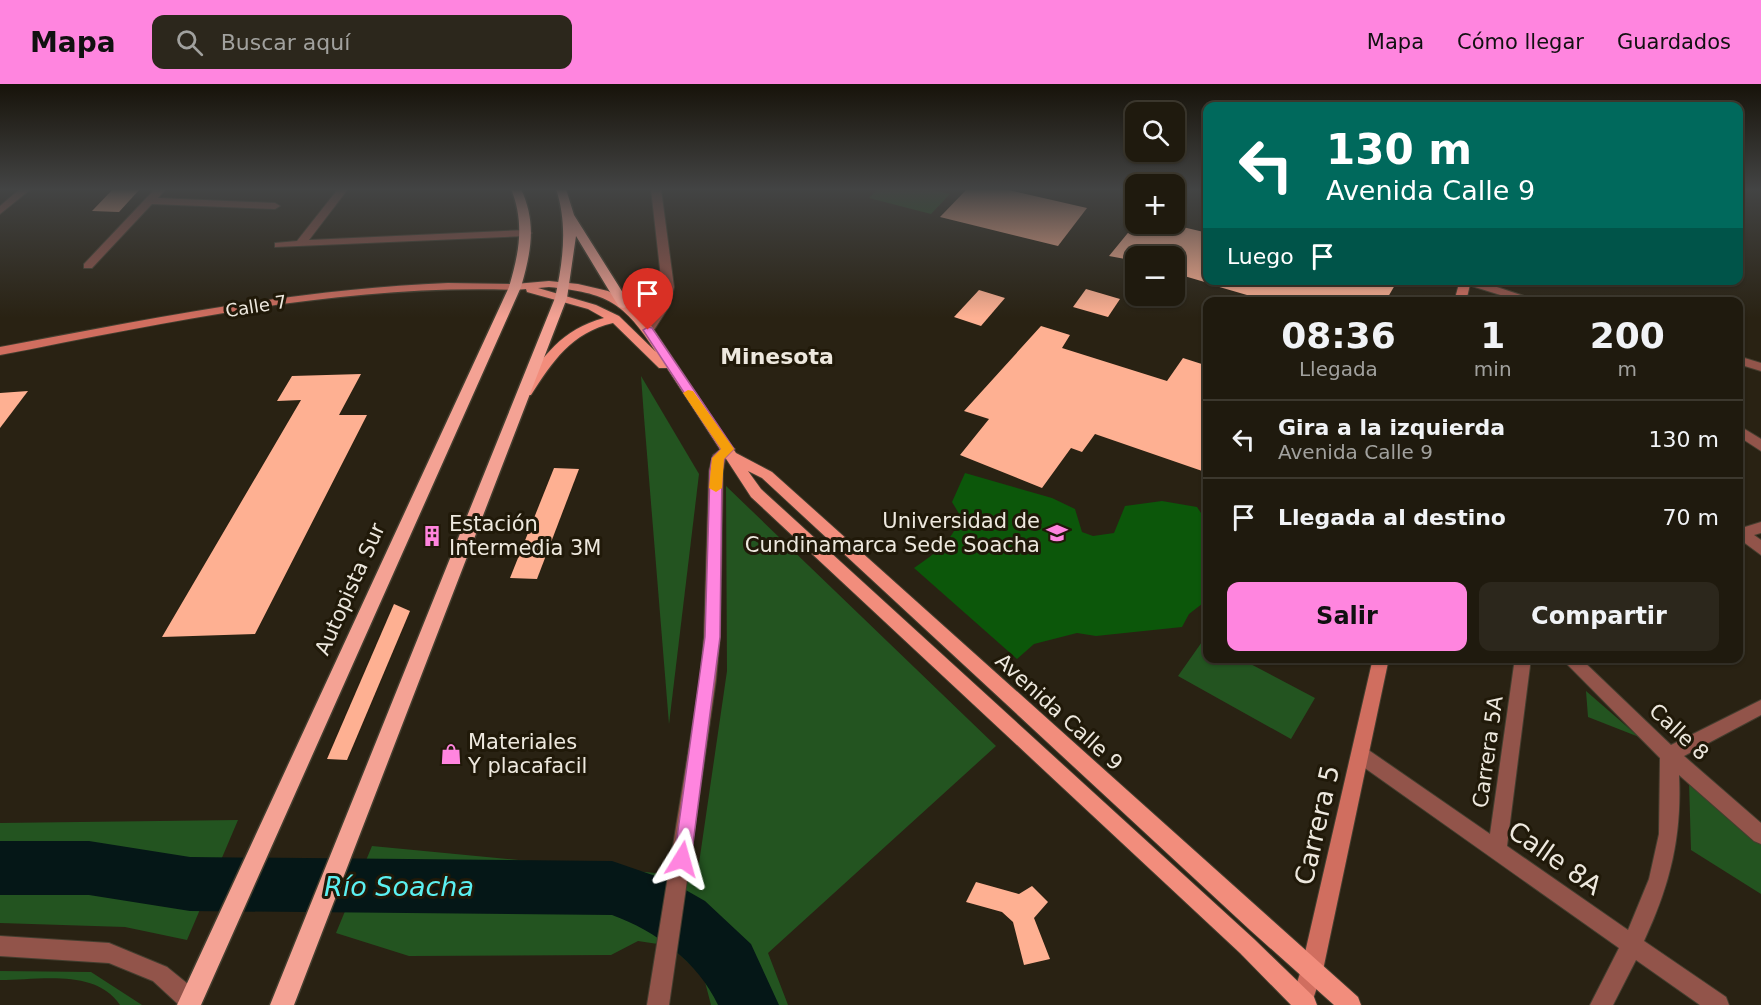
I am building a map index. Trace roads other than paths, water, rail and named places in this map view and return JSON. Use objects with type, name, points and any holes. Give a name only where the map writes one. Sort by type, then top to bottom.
[{"type":"highway","points":[[282,1005],[563,291],[567,273],[568,232]]},
{"type":"highway","points":[[579,232],[624,304]]},
{"type":"highway","name":"Autopista Sur","points":[[190,1003],[515,287],[527,233]]},
{"type":"main road","name":"Calle 7","points":[[0,351],[167,320],[334,294],[409,286],[515,287]]},
{"type":"main road","name":"Avenida Calle 9","points":[[515,287],[563,291],[615,319],[637,337],[681,382]]},
{"type":"main road","points":[[563,291],[604,293],[624,304]]},
{"type":"main road","name":"Avenida Calle 9","points":[[624,304],[648,330],[756,493],[1247,946],[1304,1003]]},
{"type":"main road","points":[[523,397],[553,351],[567,336],[595,323],[615,319]]},
{"type":"main road","name":"Avenida Calle 9","points":[[731,453],[767,475],[1239,908],[1350,1005]]},
{"type":"main road","name":"Carrera 5","points":[[1304,1003],[1380,663]]},
{"type":"street","points":[[88,266],[120,232]]},
{"type":"street","points":[[301,243],[310,232]]},
{"type":"street","points":[[648,330],[664,305],[668,287],[661,232]]},
{"type":"street","points":[[279,245],[527,233]]},
{"type":"street","points":[[1480,285],[1520,297]]},
{"type":"street","points":[[1743,362],[1761,367]]},
{"type":"street","points":[[1743,433],[1761,446]]},
{"type":"street","points":[[658,1005],[679,881],[712,637],[716,471],[718,458],[731,453]]},
{"type":"street","points":[[1743,531],[1761,527]]},
{"type":"street","points":[[1743,533],[1761,549]]},
{"type":"street","name":"Carrera 5A","points":[[1497,851],[1522,663]]},
{"type":"street","name":"Calle 8","points":[[1574,663],[1669,755],[1761,835]]},
{"type":"street","points":[[1601,1005],[1632,946],[1663,864],[1670,832],[1669,755],[1760,708]]},
{"type":"street","name":"Calle 8A","points":[[1361,755],[1718,1005]]},
{"type":"street","points":[[0,946],[109,953],[160,974],[190,1003]]},
{"type":"waterway","name":"Río Soacha","points":[[0,868],[89,868],[190,884],[612,888],[650,901],[685,921],[730,965],[749,1005]]},
{"type":"place","name":"Universidad de Cundinamarca Sede Soacha","points":[[1057,533]]},
{"type":"place","name":"Estación Intermedia 3M","points":[[432,536]]},
{"type":"place","name":"Materiales Y placafacil","points":[[451,754]]},
{"type":"district","name":"Minesota","points":[[777,356]]}]
